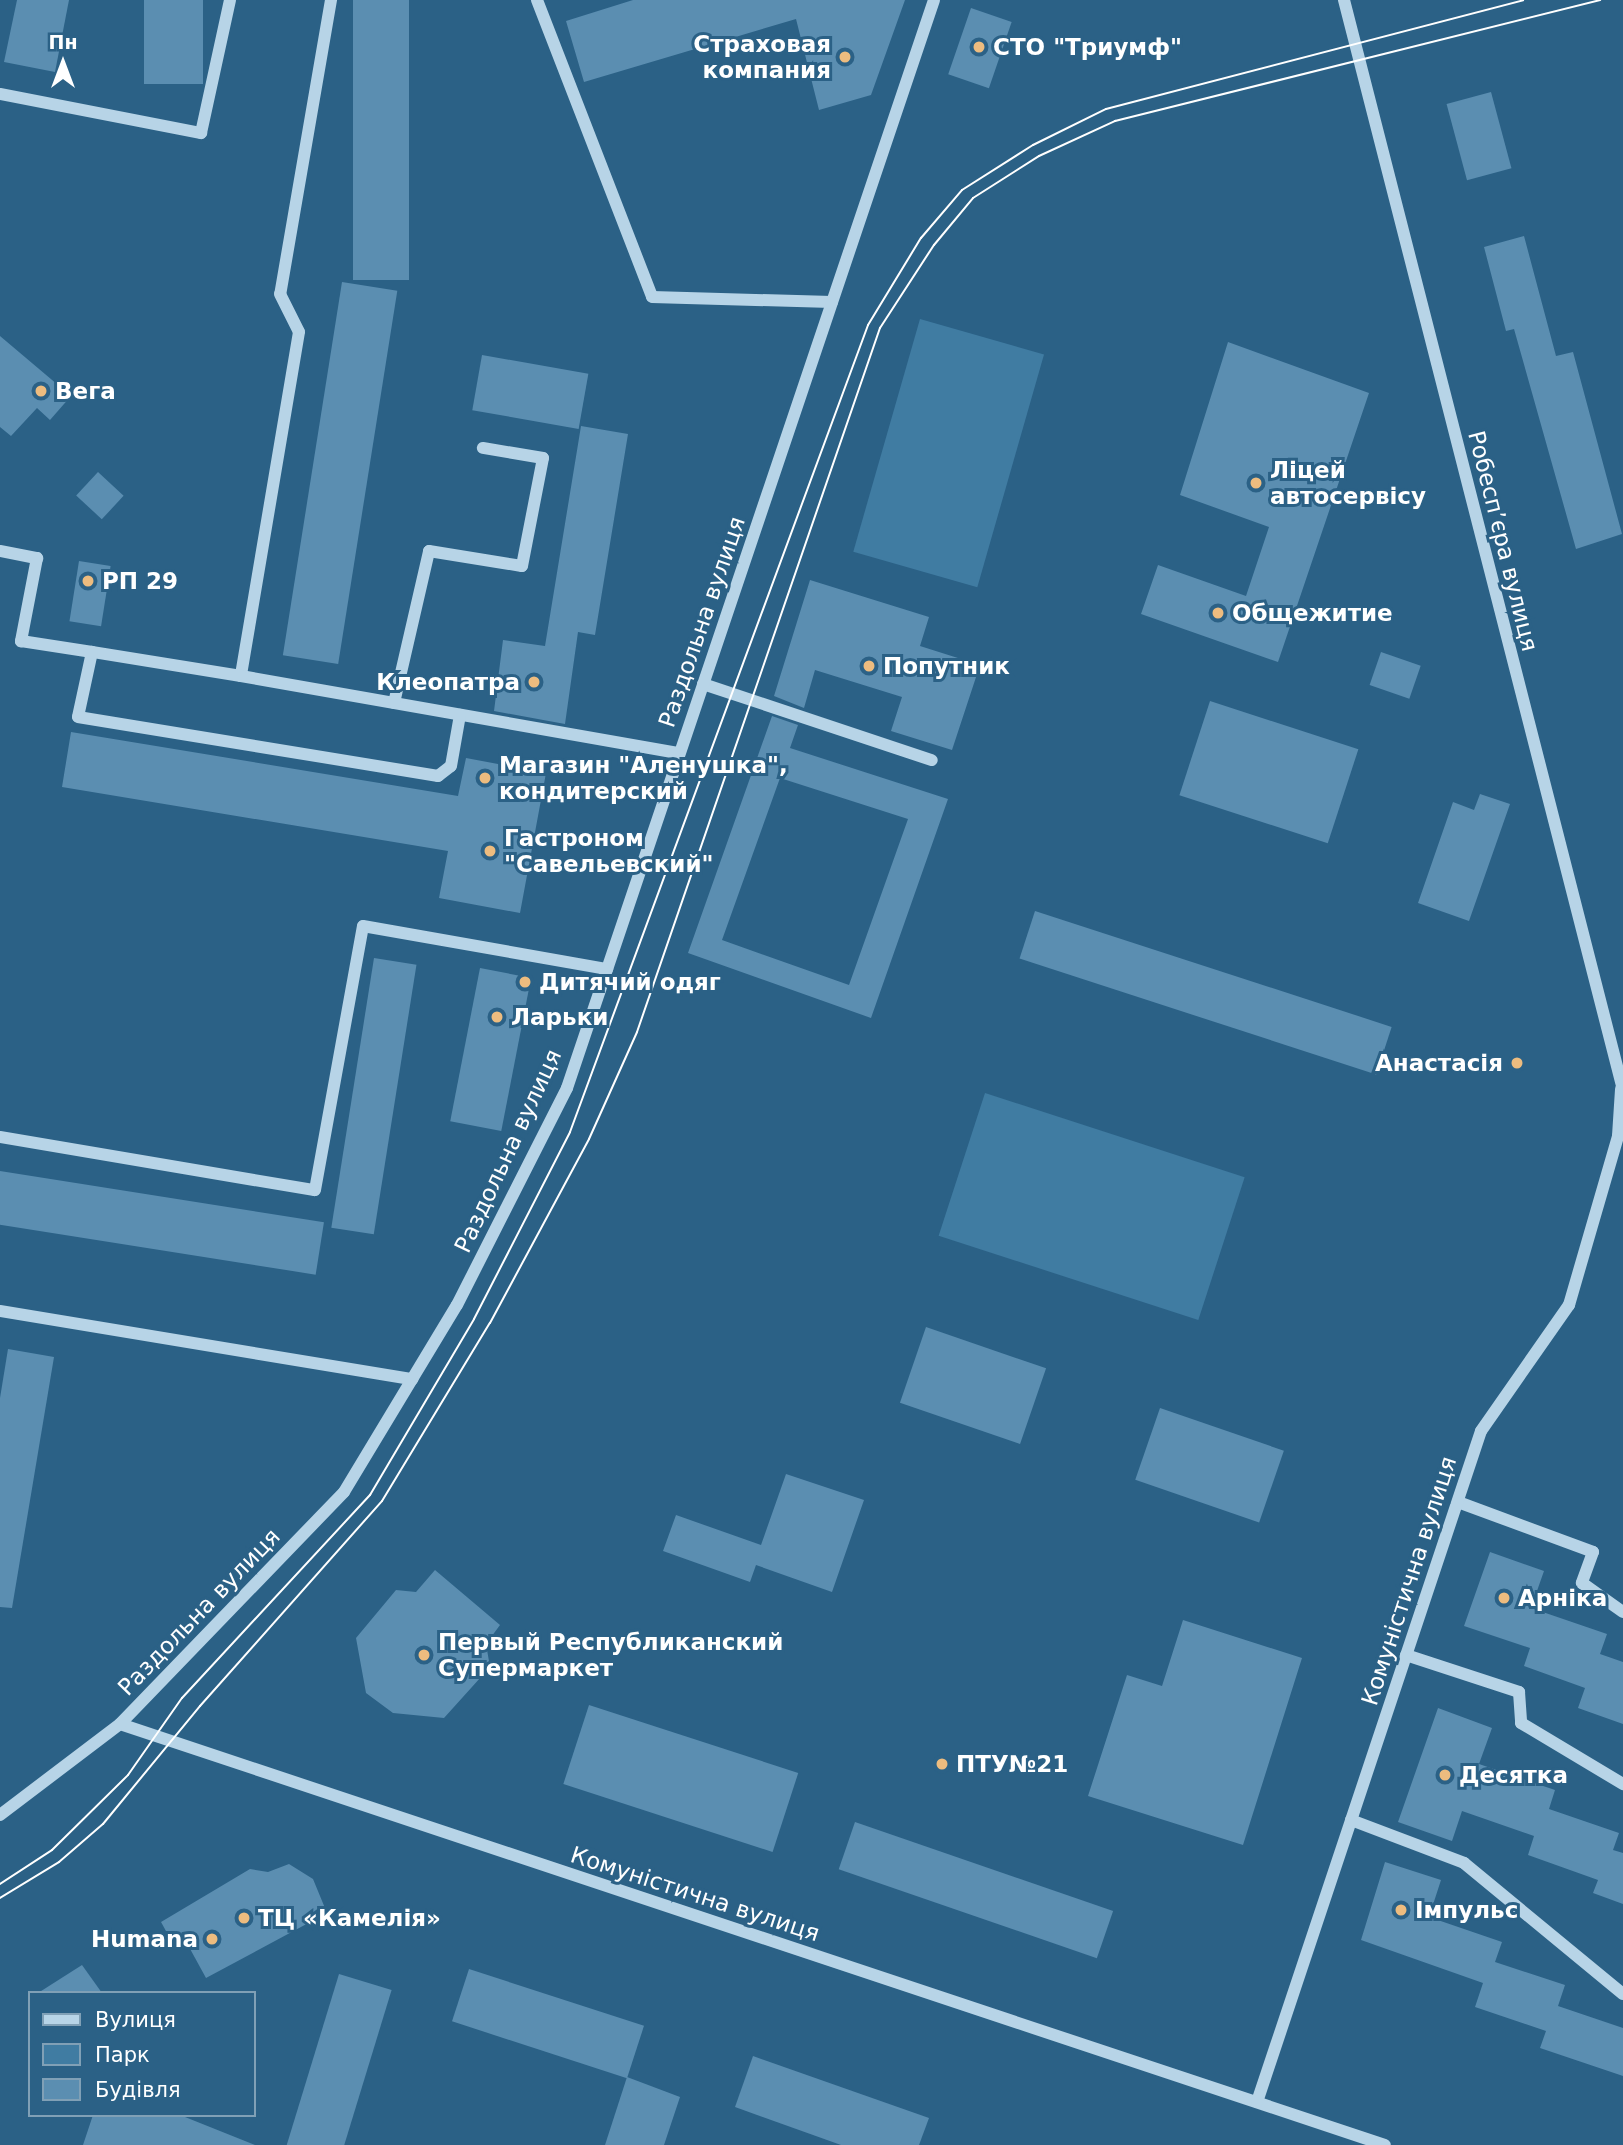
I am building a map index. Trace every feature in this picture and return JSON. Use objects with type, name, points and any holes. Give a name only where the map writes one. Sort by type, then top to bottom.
[{"type":"street","points":[[0,94],[201,133],[230,0]]},
{"type":"street","points":[[241,676],[299,332],[280,293],[331,0]]},
{"type":"street","points":[[537,0],[652,297],[832,302]]},
{"type":"street","name":"Раздольна вулиця","points":[[0,1815],[120,1724],[344,1492],[457,1305],[566,1088],[934,0]]},
{"type":"street","name":"Робесп’єра вулиця","points":[[1344,0],[1622,1089]]},
{"type":"street","points":[[394,703],[429,551],[522,566],[544,458],[483,448]]},
{"type":"street","points":[[0,551],[37,558],[21,641],[241,676],[680,753]]},
{"type":"street","points":[[92,652],[78,716],[438,776],[451,766],[460,715]]},
{"type":"street","points":[[703,684],[932,760]]},
{"type":"street","points":[[0,1137],[315,1190],[363,926],[607,969]]},
{"type":"street","name":"Комуністична вулиця","points":[[1257,2102],[1481,1431],[1564,1317],[1618,1136],[1622,1089]]},
{"type":"street","points":[[0,1311],[412,1379]]},
{"type":"street","points":[[1458,1502],[1593,1552],[1582,1583],[1623,1612]]},
{"type":"street","points":[[1406,1655],[1519,1692],[1521,1723],[1623,1784]]},
{"type":"street","name":"Комуністична вулиця","points":[[120,1724],[1385,2145]]},
{"type":"street","points":[[1351,1820],[1464,1863],[1623,1994]]},
{"type":"green space","points":[[920,319],[1044,355],[977,587],[853,552]]},
{"type":"green space","points":[[985,1093],[1245,1177],[1198,1320],[939,1236]]},
{"type":"building","points":[[17,0],[69,0],[55,72],[4,62]]},
{"type":"building","points":[[144,0],[203,0],[203,84],[144,84]]},
{"type":"building","points":[[353,0],[409,0],[409,280],[353,280]]},
{"type":"building","points":[[633,0],[905,0],[871,95],[819,110],[796,19],[584,82],[566,21]]},
{"type":"building","name":"СТО \"Триумф\"","points":[[971,8],[1012,22],[989,88],[948,74]]},
{"type":"building","points":[[1491,92],[1511,168],[1467,180],[1447,104]]},
{"type":"building","points":[[1524,236],[1556,356],[1573,352],[1622,534],[1576,549],[1514,329],[1506,331],[1484,247]]},
{"type":"building","points":[[342,282],[397,291],[338,664],[283,655]]},
{"type":"building","points":[[0,336],[71,396],[50,420],[37,408],[11,436],[0,427]]},
{"type":"building","points":[[1228,342],[1369,393],[1278,662],[1141,614],[1158,565],[1246,596],[1269,527],[1180,495]]},
{"type":"building","points":[[482,355],[588,374],[579,429],[472,410]]},
{"type":"building","points":[[581,426],[628,434],[595,635],[578,632],[565,724],[494,711],[503,640],[545,646]]},
{"type":"building","points":[[98,472],[124,496],[102,519],[76,495]]},
{"type":"building","points":[[79,561],[111,566],[101,626],[69,621]]},
{"type":"building","points":[[810,580],[929,617],[920,646],[980,665],[952,750],[891,731],[902,697],[815,670],[804,708],[774,696]]},
{"type":"building","points":[[1381,652],[1421,666],[1409,699],[1370,685]]},
{"type":"building","points":[[1210,701],[1358,749],[1328,843],[1179,795]]},
{"type":"building","points":[[772,716],[798,725],[790,748],[948,799],[871,1018],[688,953]],"holes":[[[780,778],[908,819],[849,985],[722,940]]]},
{"type":"building","points":[[71,732],[458,796],[466,758],[546,773],[520,913],[439,898],[448,851],[62,787]]},
{"type":"building","points":[[1480,794],[1510,804],[1469,921],[1418,903],[1453,802],[1474,810]]},
{"type":"building","points":[[1035,911],[1392,1027],[1376,1074],[1020,959]]},
{"type":"building","points":[[374,958],[416,965],[374,1234],[331,1228]]},
{"type":"building","name":"Ларьки","points":[[480,968],[531,978],[501,1131],[450,1121]]},
{"type":"building","points":[[0,1171],[324,1222],[316,1275],[0,1225]]},
{"type":"building","points":[[926,1327],[1046,1368],[1020,1444],[900,1403]]},
{"type":"building","points":[[8,1349],[54,1357],[12,1608],[0,1607],[0,1398]]},
{"type":"building","points":[[1160,1408],[1284,1451],[1259,1523],[1135,1480]]},
{"type":"building","points":[[786,1474],[864,1500],[832,1592],[756,1565],[750,1582],[663,1551],[676,1515],[761,1545]]},
{"type":"building","points":[[1490,1552],[1544,1571],[1531,1608],[1607,1634],[1600,1654],[1623,1662],[1623,1724],[1578,1708],[1585,1688],[1524,1666],[1530,1648],[1464,1626]]},
{"type":"building","name":"Первый Республиканский Супермаркет","points":[[435,1570],[500,1625],[486,1644],[490,1667],[444,1718],[393,1713],[366,1693],[356,1638],[396,1590],[416,1592]]},
{"type":"building","points":[[1183,1620],[1302,1658],[1243,1845],[1088,1796],[1127,1675],[1162,1686]]},
{"type":"building","points":[[589,1705],[798,1773],[773,1852],[563,1784]]},
{"type":"building","points":[[1438,1708],[1492,1728],[1479,1764],[1555,1790],[1549,1809],[1619,1833],[1613,1850],[1623,1853],[1623,1904],[1593,1893],[1598,1880],[1528,1855],[1534,1836],[1462,1811],[1452,1841],[1398,1822]]},
{"type":"building","points":[[855,1822],[1113,1911],[1097,1958],[839,1869]]},
{"type":"building","points":[[1385,1862],[1441,1880],[1429,1917],[1502,1942],[1495,1962],[1565,1985],[1558,2006],[1623,2028],[1623,2076],[1540,2048],[1546,2031],[1475,2007],[1483,1983],[1361,1940]]},
{"type":"building","name":"ТЦ «Камелія»","points":[[289,1864],[313,1879],[327,1913],[206,1978],[183,1936],[172,1942],[161,1922],[250,1869],[268,1872]]},
{"type":"building","points":[[82,1965],[101,1991],[41,1991]]},
{"type":"building","points":[[469,1969],[644,2026],[627,2078],[452,2021]]},
{"type":"building","points":[[339,1974],[392,1990],[344,2145],[287,2145]]},
{"type":"building","points":[[753,2056],[929,2118],[919,2145],[841,2145],[735,2107]]},
{"type":"building","points":[[627,2077],[680,2097],[664,2145],[605,2145]]},
{"type":"building","points":[[92,2117],[185,2117],[255,2145],[83,2145]]},
{"type":"tram line","points":[[0,1884],[52,1850],[128,1775],[182,1698],[370,1495],[474,1319],[570,1132],[868,325],[921,238],[962,190],[1033,145],[1106,109],[1523,0]]},
{"type":"tram line","points":[[0,1898],[59,1862],[103,1824],[200,1706],[382,1501],[490,1323],[589,1139],[637,1032],[880,328],[934,245],[973,198],[1039,156],[1115,121],[1600,0]]},
{"type":"place","name":"СТО \"Триумф\"","points":[[979,47]]},
{"type":"place","name":"Страховая компания","points":[[845,57]]},
{"type":"place","name":"Вега","points":[[41,391]]},
{"type":"place","name":"Ліцей автосервісу","points":[[1256,483]]},
{"type":"place","name":"РП 29","points":[[88,581]]},
{"type":"place","name":"Общежитие","points":[[1218,613]]},
{"type":"place","name":"Попутник","points":[[869,666]]},
{"type":"place","name":"Клеопатра","points":[[534,682]]},
{"type":"place","name":"Магазин \"Аленушка\", кондитерский","points":[[485,778]]},
{"type":"place","name":"Гастроном \"Савельевский\"","points":[[490,851]]},
{"type":"place","name":"Дитячий одяг","points":[[525,982]]},
{"type":"place","name":"Ларьки","points":[[497,1017]]},
{"type":"place","name":"Анастасія","points":[[1517,1063]]},
{"type":"place","name":"Арніка","points":[[1504,1598]]},
{"type":"place","name":"Первый Республиканский Супермаркет","points":[[424,1655]]},
{"type":"place","name":"ПТУ№21","points":[[942,1764]]},
{"type":"place","name":"Десятка","points":[[1445,1775]]},
{"type":"place","name":"Імпульс","points":[[1401,1910]]},
{"type":"place","name":"ТЦ «Камелія»","points":[[244,1918]]},
{"type":"place","name":"Humana","points":[[212,1939]]}]
